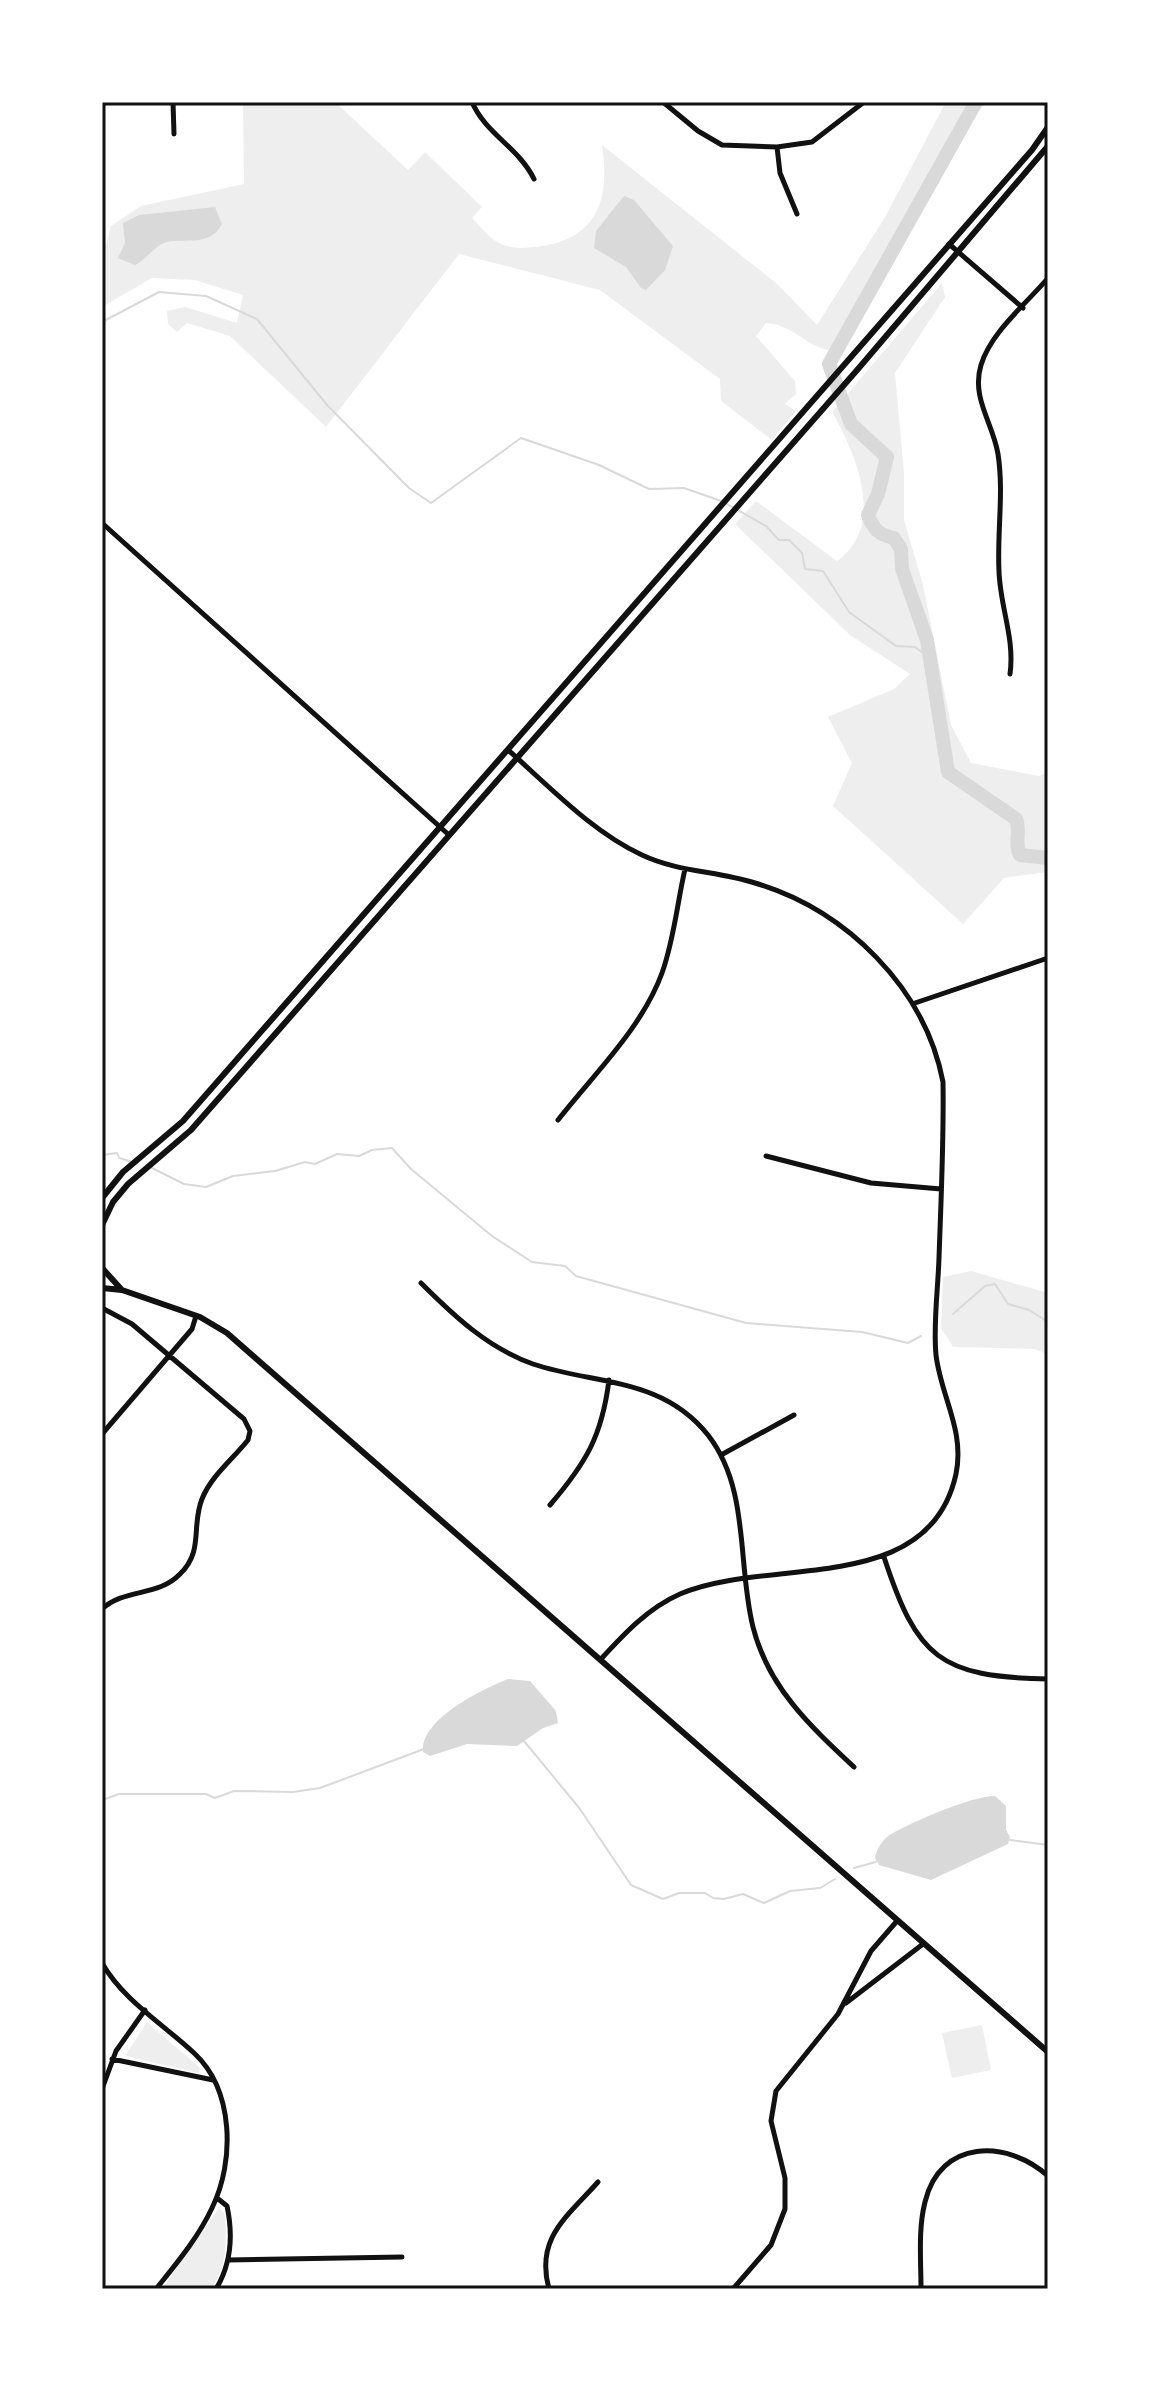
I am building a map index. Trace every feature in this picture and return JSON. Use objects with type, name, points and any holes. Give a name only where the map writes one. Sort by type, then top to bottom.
[{"type":"street","points":[[173,102],[174,134]]},
{"type":"street","points":[[472,102],[480,116],[519,153],[534,179]]},
{"type":"street","points":[[663,102],[698,131],[722,145],[777,147],[812,142],[864,102]]},
{"type":"street","points":[[102,1198],[123,1172],[183,1121],[817,398],[1032,150],[1048,127]]},
{"type":"street","points":[[102,1225],[117,1197],[191,1130],[858,369],[1048,146]]},
{"type":"street","points":[[777,147],[780,173],[797,214]]},
{"type":"street","points":[[949,244],[1023,308]]},
{"type":"street","points":[[1010,674],[1012,646],[999,574],[1000,470],[978,389],[985,355],[1048,278]]},
{"type":"street","points":[[102,523],[449,835]]},
{"type":"street","points":[[508,750],[608,835],[645,856],[685,869],[752,882],[819,911],[893,976],[915,1003],[932,1039],[943,1082],[936,1357],[958,1437],[956,1474],[950,1492],[931,1523],[907,1545],[884,1557],[711,1583],[668,1599],[634,1624],[601,1659]]},
{"type":"street","points":[[558,1120],[627,1033],[654,991],[668,951],[685,869]]},
{"type":"street","points":[[915,1003],[1048,958]]},
{"type":"street","points":[[766,1156],[871,1183],[941,1189]]},
{"type":"street","points":[[102,1268],[122,1290]]},
{"type":"street","points":[[421,1283],[472,1330],[504,1351],[532,1363],[641,1387],[671,1402],[699,1425],[721,1455],[735,1496],[753,1626],[773,1677],[799,1713],[854,1767]]},
{"type":"street","points":[[102,1288],[122,1290],[196,1316],[227,1333],[1048,2052]]},
{"type":"street","points":[[102,1308],[132,1324],[244,1419],[250,1431],[248,1440],[201,1500],[198,1543],[186,1568],[166,1586],[124,1596],[102,1609]]},
{"type":"street","points":[[102,1434],[192,1329],[196,1316]]},
{"type":"street","points":[[550,1505],[590,1453],[599,1432],[609,1380]]},
{"type":"street","points":[[721,1455],[794,1415]]},
{"type":"street","points":[[884,1557],[907,1619],[916,1635],[938,1655],[975,1673],[1048,1679]]},
{"type":"street","points":[[846,2004],[871,1951],[897,1921]]},
{"type":"street","points":[[733,2289],[771,2245],[783,2218],[786,2186],[771,2121],[774,2096],[784,2077],[846,2004],[923,1944]]},
{"type":"street","points":[[102,1963],[120,1988],[195,2054],[214,2080],[225,2121],[224,2165],[216,2198],[195,2237],[156,2289]]},
{"type":"street","points":[[102,2089],[112,2059],[145,2010]]},
{"type":"street","points":[[112,2059],[214,2080]]},
{"type":"street","points":[[921,2289],[924,2204],[934,2181],[948,2165],[974,2152],[999,2150],[1022,2156],[1048,2176]]},
{"type":"street","points":[[549,2289],[544,2266],[548,2243],[598,2182]]},
{"type":"street","points":[[216,2198],[225,2204],[229,2215],[228,2260],[216,2289]]},
{"type":"street","points":[[228,2260],[402,2257]]},
{"type":"shaded area","points":[[243,102],[335,102],[408,170],[425,152],[482,207],[472,218],[481,228],[499,243],[515,248],[561,241],[577,234],[588,224],[602,197],[602,145],[776,283],[817,325],[884,219],[946,102],[983,102],[878,290],[840,351],[818,347],[778,325],[766,323],[756,336],[795,381],[796,394],[785,404],[796,411],[772,440],[721,401],[720,379],[600,290],[459,254],[326,427],[230,336],[187,323],[177,332],[168,324],[167,311],[185,307],[237,323],[243,295],[195,280],[152,278],[102,307],[102,260],[111,226],[141,206],[244,184]]},
{"type":"shaded area","points":[[624,196],[634,200],[673,246],[665,270],[646,290],[641,288],[626,267],[594,248],[596,231]]},
{"type":"shaded area","points":[[215,207],[222,224],[209,237],[167,242],[135,265],[118,258],[125,243],[123,223],[139,215]]},
{"type":"shaded area","points":[[942,283],[945,297],[895,373],[904,474],[904,520],[923,585],[951,725],[971,763],[1039,776],[1048,772],[1048,872],[1004,878],[963,924],[833,806],[852,763],[828,717],[894,689],[910,674],[850,635],[735,524],[756,501],[837,561],[852,546],[864,510],[862,490],[850,448],[832,412]]},
{"type":"shaded area","points":[[971,1271],[1048,1293],[1048,1354],[1034,1349],[953,1347],[941,1328],[943,1277]]},
{"type":"shaded area","points":[[508,1679],[530,1681],[556,1711],[558,1723],[543,1728],[517,1746],[467,1744],[430,1756],[423,1752],[425,1740],[442,1717],[469,1698]]},
{"type":"shaded area","points":[[995,1796],[1006,1806],[1008,1844],[931,1880],[879,1865],[875,1858],[883,1841],[896,1831],[957,1805]]},
{"type":"shaded area","points":[[147,2022],[200,2068],[199,2073],[125,2056]]},
{"type":"shaded area","points":[[982,2025],[991,2070],[952,2078],[942,2033]]},
{"type":"shaded area","points":[[219,2208],[225,2214],[225,2253],[211,2289],[162,2289]]},
{"type":"waterway","points":[[976,102],[829,364],[851,424],[887,457],[878,494],[868,515],[877,531],[894,538],[901,549],[902,569],[927,640],[948,772],[1016,819],[1020,855],[1048,858]]},
{"type":"waterway","points":[[102,322],[159,292],[206,296],[257,319],[327,405],[409,488],[431,503],[521,438],[599,465],[649,489],[684,488],[721,501]]},
{"type":"waterway","points":[[727,504],[766,526],[779,540],[789,540],[802,553],[805,569],[823,571],[849,612],[896,646],[915,647],[931,659]]},
{"type":"waterway","points":[[150,1167],[184,1184],[206,1187],[233,1176],[275,1171],[305,1162],[315,1164],[337,1154],[359,1156],[372,1150],[392,1148],[411,1169],[492,1236],[532,1262],[565,1266],[576,1276],[746,1323],[862,1332],[908,1343],[921,1336]]},
{"type":"waterway","points":[[102,1155],[117,1153],[119,1158],[133,1162]]},
{"type":"waterway","points":[[953,1314],[985,1286],[995,1284],[1008,1304],[1029,1310],[1048,1322]]},
{"type":"waterway","points":[[524,1741],[580,1809],[631,1885],[663,1899],[679,1893],[705,1893],[724,1899],[743,1894],[764,1903],[790,1891],[820,1888],[835,1879]]},
{"type":"waterway","points":[[102,1800],[119,1794],[206,1794],[215,1798],[234,1791],[293,1792],[320,1788],[424,1749]]},
{"type":"waterway","points":[[1010,1840],[1048,1845]]},
{"type":"waterway","points":[[854,1868],[876,1862]]}]
